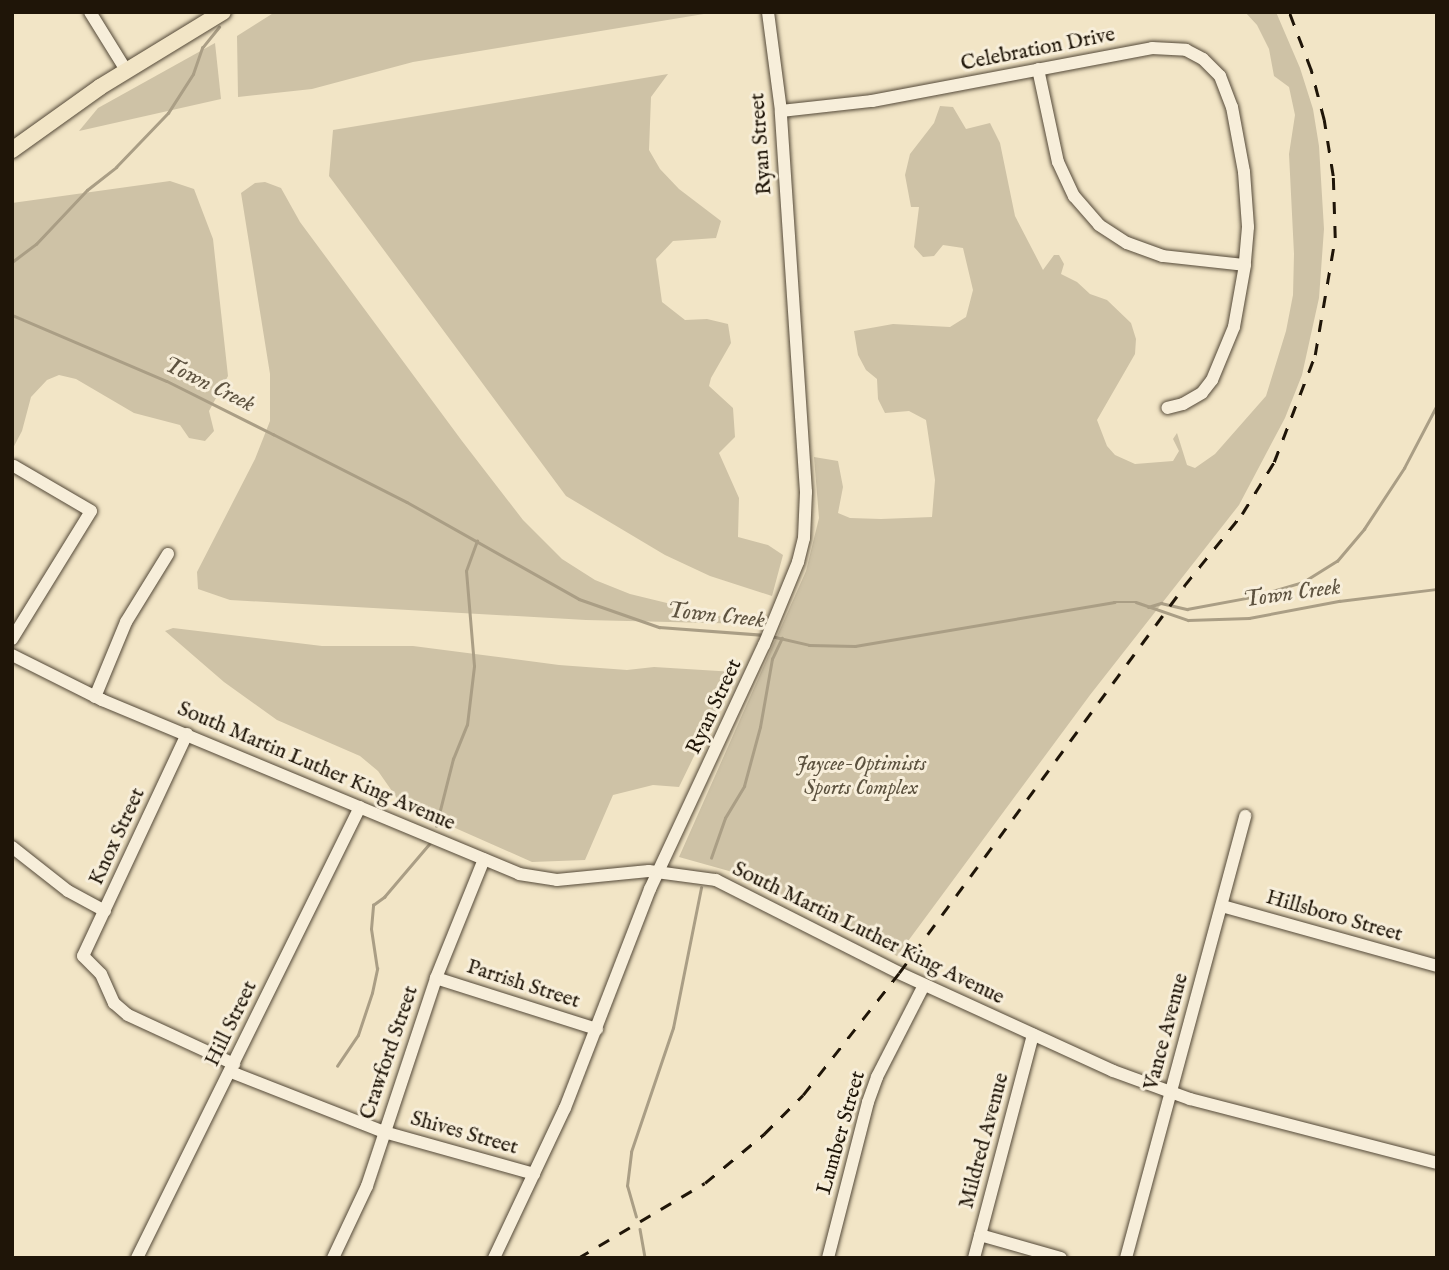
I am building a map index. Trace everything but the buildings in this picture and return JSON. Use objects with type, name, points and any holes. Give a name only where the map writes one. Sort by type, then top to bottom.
[{"type":"main road","points":[[12,150],[126,70],[223,12]]},
{"type":"street","points":[[90,12],[126,70]]},
{"type":"street","name":"Ryan Street","points":[[494,1258],[597,1029],[659,872],[764,645],[798,562],[807,518],[780,111],[768,12]]},
{"type":"street","name":"Celebration Drive","points":[[780,111],[872,101],[1168,47],[1186,50],[1211,65],[1220,76],[1232,107],[1244,172],[1248,227],[1245,265],[1234,327],[1212,380],[1202,393],[1183,404],[1167,408]]},
{"type":"street","points":[[1038,69],[1058,162],[1074,196],[1098,225],[1127,243],[1163,256],[1245,265]]},
{"type":"street","points":[[12,639],[91,511],[14,466]]},
{"type":"street","points":[[95,697],[126,622],[168,554]]},
{"type":"street","name":"South Martin Luther King Avenue","points":[[12,655],[95,697],[523,875],[549,880],[624,872],[659,872],[699,876],[730,885],[924,985],[1033,1035],[1171,1093],[1437,1163]]},
{"type":"street","name":"Knox Street","points":[[83,956],[187,734]]},
{"type":"street","name":"Hill Street","points":[[137,1258],[360,807]]},
{"type":"street","name":"Vance Avenue","points":[[1126,1258],[1245,816]]},
{"type":"street","points":[[12,847],[68,891],[105,911]]},
{"type":"street","name":"Crawford Street","points":[[334,1257],[367,1186],[436,978],[484,859]]},
{"type":"street","name":"Hillsboro Street","points":[[1222,906],[1437,966]]},
{"type":"street","name":"Shives Street","points":[[83,956],[101,974],[114,1003],[128,1014],[232,1068],[384,1132],[534,1174]]},
{"type":"street","name":"Parrish Street","points":[[436,978],[597,1029]]},
{"type":"street","name":"Lumber Street","points":[[828,1258],[868,1102],[883,1065],[924,985]]},
{"type":"street","name":"Mildred Avenue","points":[[974,1258],[1033,1035]]},
{"type":"street","points":[[980,1235],[1061,1258]]},
{"type":"green space","points":[[275,12],[716,12],[413,62],[312,89],[238,97],[237,36]]},
{"type":"green space","name":"Jaycee-Optimists Sports Complex","points":[[1245,12],[1276,12],[1300,68],[1313,109],[1319,146],[1324,229],[1319,298],[1302,375],[1285,418],[1239,505],[1090,695],[897,956],[729,871],[679,857],[806,571],[819,518],[814,457],[838,461],[843,487],[838,513],[850,518],[932,517],[935,480],[926,420],[909,411],[885,413],[878,399],[877,379],[866,370],[858,355],[854,331],[893,324],[950,327],[966,317],[973,290],[963,248],[943,245],[934,256],[923,257],[914,247],[919,207],[911,207],[905,175],[910,154],[934,123],[940,106],[953,107],[966,129],[990,123],[1000,143],[1015,216],[1043,270],[1054,255],[1059,255],[1064,264],[1061,274],[1077,282],[1090,294],[1107,300],[1131,323],[1136,339],[1135,354],[1097,420],[1107,446],[1115,455],[1135,464],[1173,461],[1179,451],[1173,439],[1177,433],[1187,465],[1195,468],[1215,454],[1266,396],[1286,331],[1293,295],[1294,254],[1289,154],[1295,115],[1289,87],[1274,76],[1269,49],[1257,25]]},
{"type":"green space","points":[[215,43],[221,99],[79,131],[98,108]]},
{"type":"green space","points":[[668,74],[651,97],[649,150],[660,169],[679,189],[721,221],[716,238],[673,241],[656,259],[662,302],[685,320],[707,319],[728,324],[731,343],[709,386],[733,408],[735,437],[719,453],[739,498],[738,537],[768,545],[783,555],[772,596],[710,576],[665,555],[566,496],[329,176],[333,130]]},
{"type":"green space","points":[[170,181],[194,189],[213,239],[228,376],[209,411],[214,431],[205,441],[189,438],[180,425],[134,413],[76,379],[59,375],[47,380],[31,397],[22,431],[12,450],[12,203]]},
{"type":"green space","points":[[265,182],[281,188],[300,222],[462,441],[523,520],[562,559],[595,580],[630,594],[753,624],[586,620],[230,600],[198,589],[197,572],[255,459],[270,421],[270,374],[241,193],[255,183]]},
{"type":"green space","points":[[173,628],[322,646],[413,646],[559,665],[627,670],[654,667],[735,672],[679,787],[653,785],[613,795],[585,860],[532,862],[401,804],[378,771],[360,756],[277,720],[224,682],[165,631]]},
{"type":"waterway","points":[[12,262],[36,244],[87,190],[116,167],[168,113],[193,74],[202,48],[219,27]]},
{"type":"waterway","name":"Town Creek","points":[[12,315],[167,381],[273,434],[407,502],[579,599],[659,627],[765,635]]},
{"type":"waterway","points":[[1148,607],[1161,603],[1187,609],[1252,597],[1303,582],[1337,561],[1364,529],[1404,468],[1437,405]]},
{"type":"waterway","points":[[436,826],[453,759],[467,725],[474,666],[466,571],[477,541]]},
{"type":"waterway","name":"Town Creek","points":[[771,636],[809,645],[855,646],[1114,602],[1136,602],[1188,620],[1249,618],[1339,601],[1437,589]]},
{"type":"waterway","points":[[711,858],[725,818],[744,786],[760,727],[772,659],[782,638]]},
{"type":"waterway","points":[[337,1066],[358,1035],[372,993],[377,969],[371,929],[373,905],[384,897],[430,843]]},
{"type":"waterway","points":[[636,1217],[627,1186],[631,1152],[673,1028],[701,888]]},
{"type":"waterway","points":[[640,1229],[645,1258]]},
{"type":"railway","points":[[578,1258],[705,1183],[764,1134],[803,1095],[899,973],[1184,586],[1242,514],[1274,462],[1315,355],[1335,238],[1333,176],[1324,120],[1311,70],[1289,12]]}]
